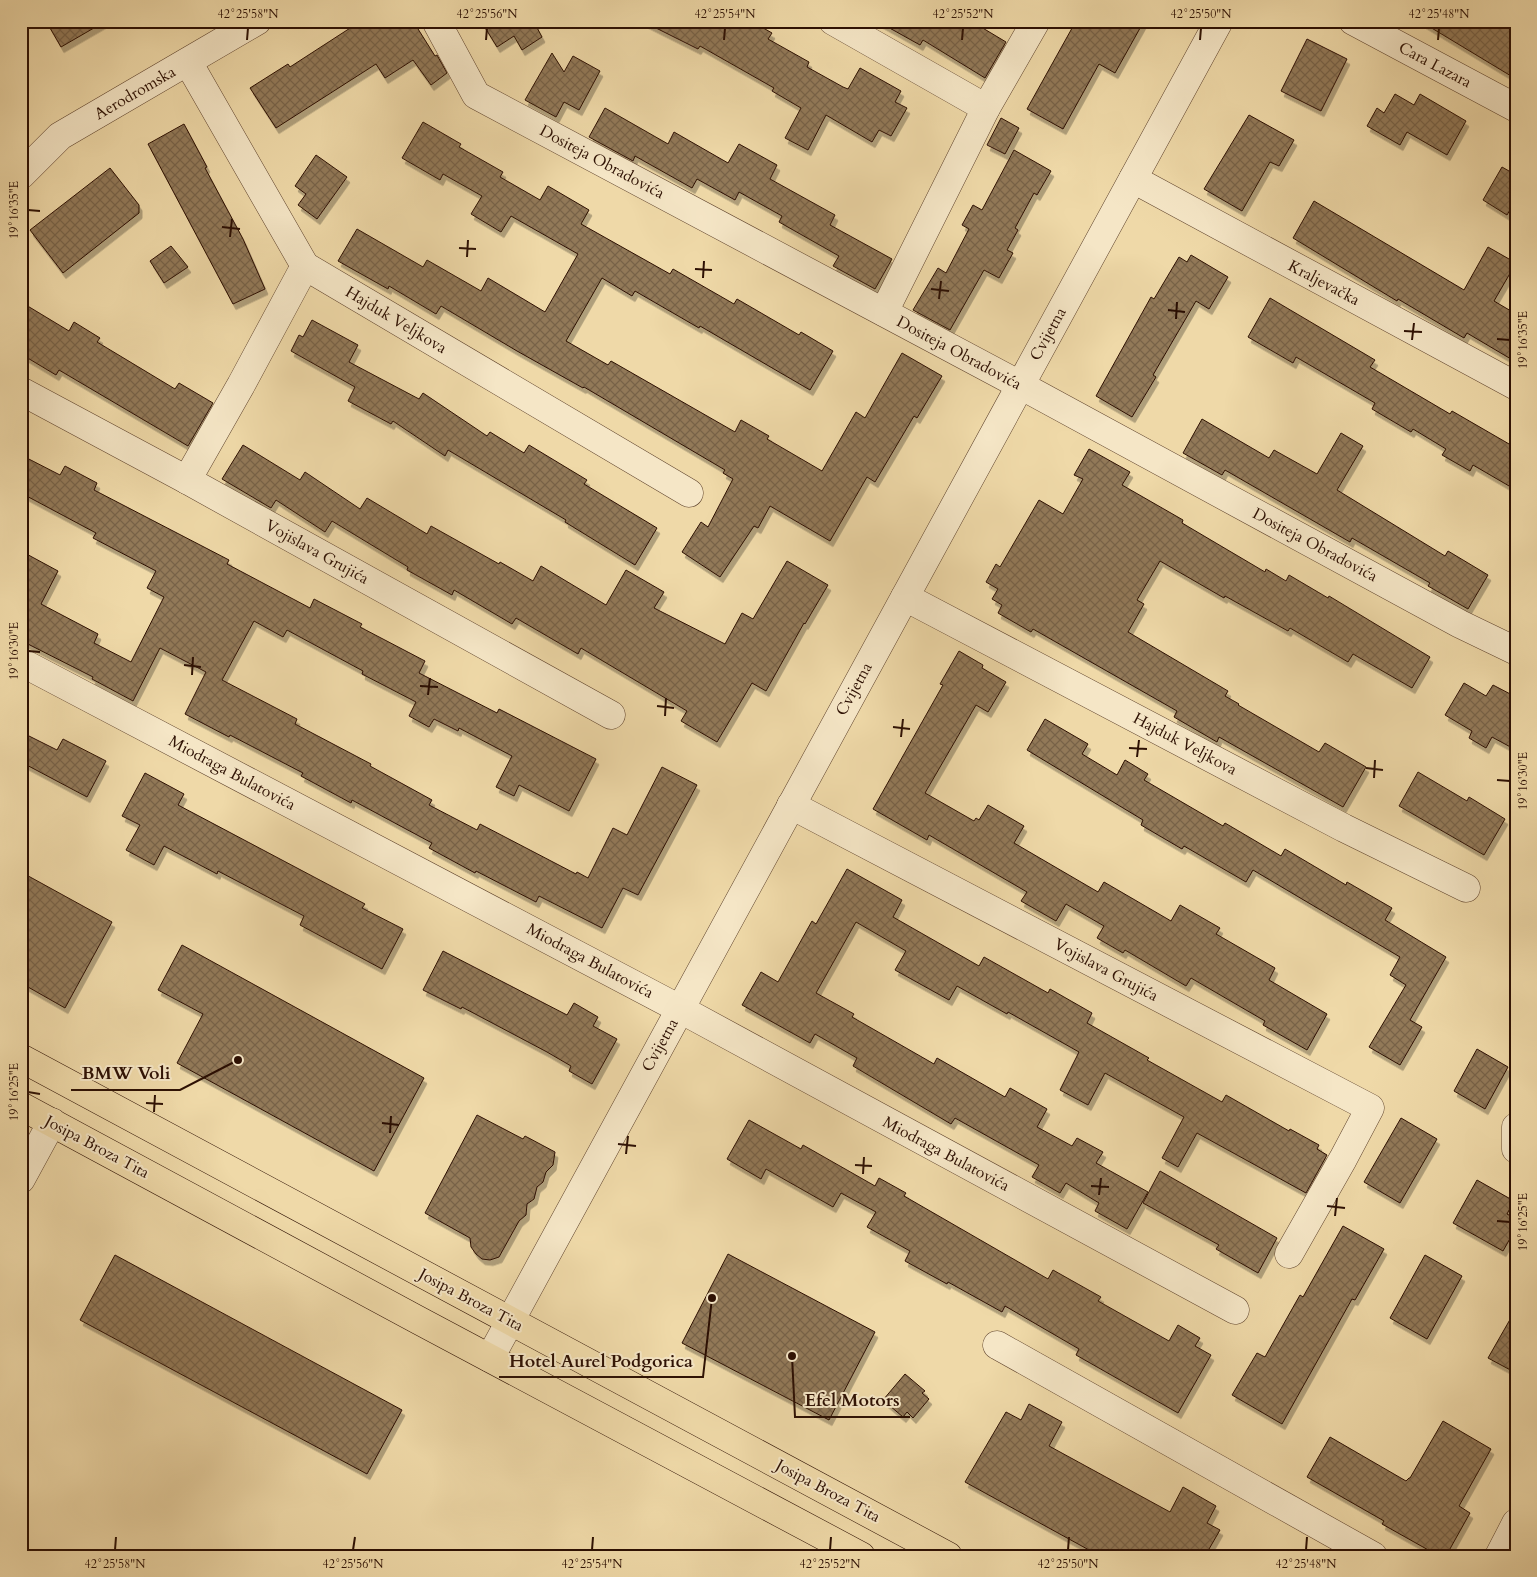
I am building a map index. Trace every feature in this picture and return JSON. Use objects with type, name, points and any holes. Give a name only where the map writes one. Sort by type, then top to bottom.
[{"type":"main road","name":"Josipa Broza Tita","points":[[21,1058],[948,1556]]},
{"type":"main road","name":"Josipa Broza Tita","points":[[21,1106],[861,1556]]},
{"type":"street","name":"Aerodromska","points":[[21,175],[60,136],[257,21]]},
{"type":"street","name":"Dositeja Obradovića","points":[[436,21],[476,95],[1020,385],[1460,624],[1516,651]]},
{"type":"street","points":[[833,21],[986,108]]},
{"type":"street","points":[[884,312],[986,108],[1036,21]]},
{"type":"street","name":"Cvijetna","points":[[490,1358],[1219,21]]},
{"type":"street","name":"Cara Lazara","points":[[1353,21],[1516,108]]},
{"type":"street","name":"Hajduk Veljkova","points":[[188,62],[305,266],[689,493]]},
{"type":"street","name":"Kraljevačka","points":[[1133,179],[1516,386]]},
{"type":"street","points":[[187,480],[241,386],[305,266]]},
{"type":"street","name":"Vojislava Grujića","points":[[21,391],[187,480],[611,714]]},
{"type":"street","name":"Hajduk Veljkova","points":[[905,597],[1344,828],[1466,888]]},
{"type":"street","name":"Miodraga Bulatovića","points":[[21,662],[680,1008],[1235,1310]]},
{"type":"street","name":"Vojislava Grujića","points":[[791,806],[1370,1108],[1289,1254]]},
{"type":"street","points":[[21,1179],[52,1122]]},
{"type":"street","points":[[1516,1127],[1516,1149]]},
{"type":"street","points":[[997,1345],[1373,1556]]},
{"type":"street","points":[[1499,1556],[1516,1523]]},
{"type":"building","points":[[46,21],[106,21],[61,47]]},
{"type":"building","points":[[361,21],[413,21],[447,73],[431,85],[413,60],[385,78],[376,64],[276,128],[250,88],[288,64],[290,67]]},
{"type":"building","points":[[481,21],[539,21],[535,24],[542,37],[522,50],[514,36],[497,47]]},
{"type":"building","points":[[642,21],[751,21],[772,33],[768,39],[809,62],[807,67],[848,89],[860,68],[901,91],[895,102],[907,108],[891,136],[879,130],[872,142],[826,115],[808,150],[785,138],[801,108],[772,91],[774,88],[700,46],[698,49]]},
{"type":"building","points":[[877,21],[971,21],[1006,42],[985,78],[923,40],[920,45]]},
{"type":"building","points":[[1076,21],[1144,21],[1115,73],[1099,64],[1063,129],[1027,109]]},
{"type":"building","points":[[1420,21],[1502,21],[1516,29],[1516,79]]},
{"type":"building","points":[[1307,39],[1347,59],[1321,111],[1281,91]]},
{"type":"building","points":[[552,53],[564,72],[573,56],[600,71],[579,110],[564,102],[556,117],[525,100]]},
{"type":"building","points":[[1395,94],[1414,105],[1420,94],[1466,121],[1447,155],[1407,132],[1400,145],[1367,126],[1377,108],[1384,113]]},
{"type":"building","points":[[605,108],[668,144],[674,132],[728,163],[739,144],[777,165],[770,179],[835,215],[830,225],[892,259],[875,289],[833,266],[839,256],[779,222],[782,216],[739,192],[735,200],[697,179],[692,188],[635,156],[633,161],[589,137]]},
{"type":"building","points":[[1249,115],[1294,140],[1279,166],[1270,162],[1242,211],[1204,189]]},
{"type":"building","points":[[1001,118],[1019,128],[1005,154],[987,145]]},
{"type":"building","points":[[423,122],[461,144],[459,147],[503,172],[500,177],[540,200],[548,186],[589,210],[581,224],[670,274],[673,269],[734,304],[737,299],[799,335],[801,332],[833,351],[810,390],[700,326],[699,328],[635,291],[632,296],[602,278],[566,341],[608,365],[611,361],[735,432],[741,420],[769,436],[767,439],[822,471],[856,412],[865,418],[902,353],[942,376],[917,418],[914,416],[875,482],[867,477],[830,541],[770,506],[758,528],[754,526],[720,577],[682,552],[701,522],[708,527],[733,479],[723,473],[725,470],[441,306],[436,314],[389,286],[388,289],[338,261],[357,229],[423,267],[427,260],[481,291],[488,278],[545,312],[578,254],[511,216],[501,232],[471,214],[482,196],[443,174],[440,180],[402,158]]},
{"type":"building","points":[[184,124],[243,239],[265,289],[233,304],[148,144]]},
{"type":"building","points":[[1014,150],[1051,171],[1037,195],[1034,193],[1015,228],[1018,230],[1007,250],[1013,253],[999,278],[984,270],[950,330],[913,310],[938,268],[946,273],[969,229],[962,225],[973,205],[982,210]]},
{"type":"building","points":[[316,155],[347,177],[317,219],[298,205],[306,194],[295,186]]},
{"type":"building","points":[[1502,167],[1516,175],[1516,200],[1507,215],[1483,200]]},
{"type":"building","points":[[110,168],[139,205],[139,213],[63,273],[30,230]]},
{"type":"building","points":[[1314,201],[1464,290],[1488,247],[1516,263],[1494,301],[1516,314],[1516,362],[1467,333],[1464,338],[1398,299],[1397,301],[1293,238]]},
{"type":"building","points":[[171,246],[188,267],[164,283],[150,261]]},
{"type":"building","points":[[1191,255],[1228,277],[1209,309],[1196,301],[1153,375],[1156,377],[1132,417],[1096,396],[1151,297],[1154,299],[1179,257],[1187,262]]},
{"type":"building","points":[[1270,298],[1375,360],[1370,367],[1450,414],[1452,411],[1516,448],[1516,490],[1473,465],[1470,471],[1442,455],[1446,449],[1413,429],[1411,432],[1372,409],[1375,403],[1296,357],[1293,363],[1248,337]]},
{"type":"building","points":[[21,302],[69,331],[74,322],[100,338],[97,342],[175,389],[179,383],[213,403],[188,446],[59,370],[56,375],[21,354]]},
{"type":"building","points":[[312,320],[358,345],[349,362],[419,399],[423,393],[487,436],[490,432],[524,453],[529,445],[587,480],[584,484],[657,528],[635,565],[565,522],[566,520],[448,450],[445,456],[393,421],[391,424],[348,401],[355,387],[291,351],[299,335],[303,337]]},
{"type":"building","points":[[1202,419],[1269,458],[1274,450],[1317,474],[1341,433],[1363,446],[1337,490],[1445,556],[1448,551],[1488,575],[1468,609],[1428,586],[1430,583],[1352,538],[1350,542],[1225,470],[1222,475],[1183,453]]},
{"type":"building","points":[[243,445],[300,480],[305,472],[360,509],[367,498],[427,534],[431,526],[533,581],[541,566],[606,605],[626,570],[664,592],[654,608],[725,644],[742,613],[753,619],[787,561],[828,585],[804,623],[766,691],[752,683],[717,742],[681,721],[687,711],[581,648],[578,654],[516,618],[512,624],[454,590],[452,595],[407,570],[408,567],[332,521],[325,532],[276,500],[271,508],[222,479]]},
{"type":"building","points":[[1089,449],[1130,472],[1122,485],[1183,520],[1182,523],[1265,572],[1266,569],[1286,581],[1289,575],[1328,598],[1329,596],[1430,657],[1412,688],[1353,654],[1348,662],[1290,628],[1288,631],[1225,596],[1224,598],[1160,561],[1137,600],[1144,604],[1128,632],[1228,691],[1225,696],[1238,705],[1319,752],[1325,743],[1366,767],[1343,807],[1219,737],[1217,742],[1174,717],[1177,711],[1033,629],[1031,632],[998,613],[1002,605],[992,599],[998,589],[986,582],[996,564],[1000,567],[1039,500],[1063,514],[1083,479],[1074,475]]},
{"type":"building","points":[[21,455],[60,475],[65,466],[97,483],[94,490],[229,560],[227,564],[310,608],[314,599],[362,624],[360,627],[425,661],[419,673],[497,713],[499,709],[596,759],[569,811],[519,785],[514,796],[496,787],[512,756],[459,728],[458,731],[434,719],[429,727],[409,716],[416,702],[362,674],[363,671],[287,630],[283,637],[254,621],[222,680],[297,719],[295,724],[371,764],[370,766],[432,800],[429,805],[477,830],[480,824],[576,874],[577,872],[588,878],[613,828],[627,835],[662,767],[697,785],[638,895],[623,888],[602,928],[539,896],[536,902],[476,871],[475,873],[429,848],[432,843],[352,800],[351,803],[301,776],[303,773],[185,714],[206,672],[160,648],[133,701],[92,679],[93,677],[22,641],[21,643],[21,551],[58,571],[41,604],[98,634],[94,643],[131,662],[164,597],[147,588],[156,571],[93,538],[96,533],[21,493]]},
{"type":"building","points":[[959,651],[983,665],[982,668],[1006,682],[988,712],[976,705],[925,793],[974,821],[976,818],[979,820],[988,805],[1024,826],[1014,843],[1098,892],[1104,882],[1171,921],[1180,905],[1220,928],[1216,934],[1275,968],[1269,980],[1327,1014],[1307,1050],[1263,1025],[1265,1021],[1191,978],[1186,986],[1125,950],[1123,953],[1097,938],[1104,926],[1066,904],[1056,921],[1021,901],[1027,892],[929,835],[927,840],[873,809],[943,685],[940,684]]},
{"type":"building","points":[[1464,683],[1486,696],[1493,685],[1516,697],[1516,750],[1492,737],[1486,748],[1469,738],[1472,731],[1445,715]]},
{"type":"building","points":[[1045,719],[1088,744],[1082,754],[1117,775],[1125,760],[1148,774],[1144,780],[1223,826],[1225,823],[1281,856],[1285,849],[1346,885],[1347,882],[1392,908],[1385,920],[1446,957],[1410,1020],[1422,1027],[1400,1065],[1369,1047],[1406,985],[1390,975],[1400,957],[1253,870],[1246,882],[1184,846],[1182,849],[1141,825],[1143,820],[1027,750]]},
{"type":"building","points":[[21,732],[57,750],[63,739],[106,761],[87,797],[21,762]]},
{"type":"building","points":[[1418,772],[1467,801],[1469,797],[1505,819],[1484,855],[1399,806]]},
{"type":"building","points":[[145,773],[184,794],[178,805],[365,904],[362,908],[403,929],[382,969],[300,925],[304,916],[218,871],[217,874],[164,846],[154,865],[126,850],[140,825],[122,816]]},
{"type":"building","points":[[847,869],[902,900],[893,917],[979,966],[984,957],[1048,993],[1050,989],[1092,1013],[1087,1023],[1149,1058],[1147,1060],[1222,1102],[1226,1095],[1289,1131],[1290,1129],[1319,1145],[1317,1149],[1327,1155],[1306,1193],[1197,1133],[1178,1167],[1162,1158],[1184,1117],[1105,1073],[1088,1105],[1060,1090],[1079,1052],[957,986],[949,1000],[895,970],[906,951],[856,922],[816,993],[854,1014],[852,1017],[934,1064],[937,1058],[1005,1097],[1010,1088],[1047,1109],[1037,1127],[1072,1146],[1077,1138],[1103,1152],[1096,1163],[1148,1192],[1127,1229],[1095,1211],[1099,1203],[1066,1183],[1060,1193],[1032,1177],[1039,1165],[955,1118],[951,1124],[853,1066],[857,1058],[815,1034],[810,1043],[742,1005],[761,972],[778,982],[812,921],[816,924]]},
{"type":"building","points":[[21,872],[112,922],[65,1008],[21,983]]},
{"type":"building","points":[[182,945],[424,1078],[374,1171],[177,1063],[203,1014],[158,990]]},
{"type":"building","points":[[443,951],[567,1015],[574,1003],[598,1017],[593,1026],[617,1039],[592,1084],[569,1071],[571,1066],[547,1052],[462,1007],[461,1009],[423,990]]},
{"type":"building","points":[[1477,1049],[1508,1067],[1485,1109],[1454,1091]]},
{"type":"building","points":[[477,1115],[523,1139],[525,1136],[555,1152],[553,1165],[546,1172],[543,1182],[537,1187],[534,1199],[527,1204],[526,1215],[519,1221],[499,1257],[490,1260],[482,1259],[476,1254],[471,1247],[470,1238],[425,1213]]},
{"type":"building","points":[[1401,1118],[1437,1139],[1400,1203],[1364,1182]]},
{"type":"building","points":[[749,1120],[801,1149],[803,1145],[875,1186],[879,1178],[906,1193],[904,1196],[1048,1279],[1053,1270],[1101,1297],[1098,1301],[1169,1341],[1178,1325],[1200,1338],[1195,1346],[1211,1355],[1178,1413],[1076,1355],[1079,1349],[1005,1306],[1002,1312],[905,1261],[910,1251],[867,1227],[876,1212],[841,1193],[833,1207],[766,1169],[761,1179],[727,1159]]},
{"type":"building","points":[[1160,1171],[1277,1238],[1258,1273],[1216,1249],[1219,1245],[1143,1203]]},
{"type":"building","points":[[1477,1180],[1514,1201],[1507,1214],[1516,1219],[1516,1228],[1503,1251],[1453,1223]]},
{"type":"building","points":[[1343,1226],[1384,1249],[1355,1300],[1352,1299],[1282,1424],[1232,1395],[1257,1353],[1265,1357],[1300,1295],[1303,1297]]},
{"type":"building","points":[[728,1254],[875,1332],[829,1420],[682,1343]]},
{"type":"building","points":[[115,1255],[402,1410],[367,1474],[80,1320]]},
{"type":"building","points":[[1425,1255],[1462,1276],[1427,1339],[1390,1318]]},
{"type":"building","points":[[1516,1309],[1516,1373],[1488,1358]]},
{"type":"building","points":[[905,1374],[925,1391],[922,1393],[929,1399],[913,1418],[907,1412],[903,1417],[883,1400]]},
{"type":"building","points":[[1029,1404],[1062,1422],[1049,1446],[1170,1512],[1183,1487],[1216,1506],[1207,1523],[1220,1530],[1205,1556],[1100,1556],[965,1482],[1006,1412],[1021,1420]]},
{"type":"building","points":[[1443,1421],[1491,1449],[1459,1506],[1470,1513],[1446,1556],[1439,1556],[1382,1524],[1384,1521],[1307,1477],[1330,1437],[1406,1481],[1410,1478]]},
{"type":"place","name":"BMW Voli","points":[[238,1060]]},
{"type":"place","name":"Hotel Aurel Podgorica","points":[[712,1298]]},
{"type":"place","name":"Efel Motors","points":[[792,1356]]}]
